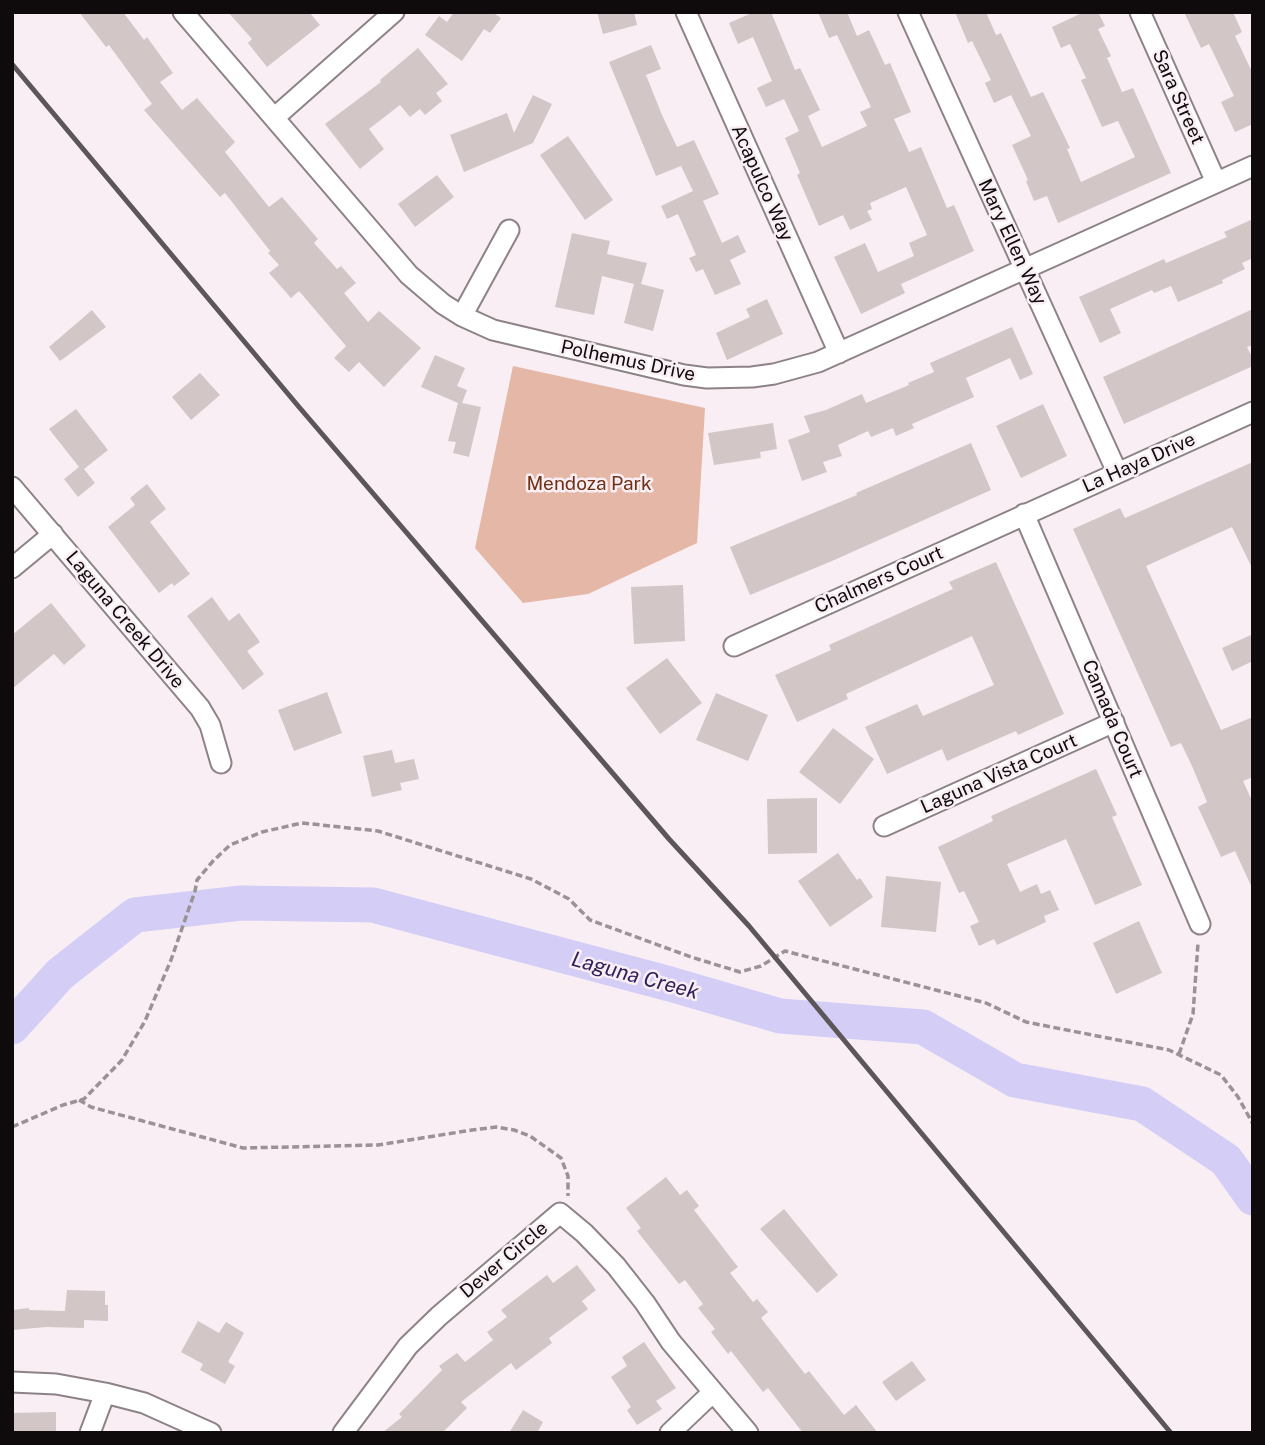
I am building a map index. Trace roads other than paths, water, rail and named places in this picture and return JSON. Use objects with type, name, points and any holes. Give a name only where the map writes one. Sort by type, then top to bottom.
[{"type":"street","name":"Polhemus Drive","points":[[183,12],[425,291],[462,316],[494,330],[684,375],[729,379],[774,374],[807,365],[1253,166]]},
{"type":"street","points":[[274,118],[394,12]]},
{"type":"street","name":"Acapulco Way","points":[[686,12],[839,353]]},
{"type":"street","name":"Mary Ellen Way","points":[[908,12],[1117,472]]},
{"type":"street","name":"Sara Street","points":[[1140,12],[1216,182]]},
{"type":"street","points":[[462,316],[509,230]]},
{"type":"street","name":"La Haya Drive","points":[[1024,514],[1253,412]]},
{"type":"street","name":"Laguna Creek Drive","points":[[12,487],[200,708],[213,735],[221,763]]},
{"type":"street","name":"Chalmers Court","points":[[734,646],[1024,514]]},
{"type":"street","name":"Camada Court","points":[[1024,514],[1200,923]]},
{"type":"street","points":[[12,568],[52,534]]},
{"type":"street","name":"Laguna Vista Court","points":[[884,826],[1114,722]]},
{"type":"street","name":"Dever Circle","points":[[343,1433],[408,1346],[439,1316],[560,1213],[616,1266],[671,1342],[748,1433]]},
{"type":"street","points":[[12,1382],[56,1384],[105,1393],[144,1403],[211,1433]]},
{"type":"street","points":[[90,1433],[105,1393]]},
{"type":"street","points":[[670,1433],[712,1393]]},
{"type":"waterway","name":"Laguna Creek","points":[[12,1027],[60,974],[135,915],[241,903],[373,905],[780,1016],[923,1027],[1015,1080],[1142,1104],[1226,1160],[1253,1198]]},
{"type":"railway","points":[[12,64],[299,407],[669,839],[749,926],[1171,1433]]},
{"type":"park label","name":"Mendoza Park","points":[[589,484]]}]
